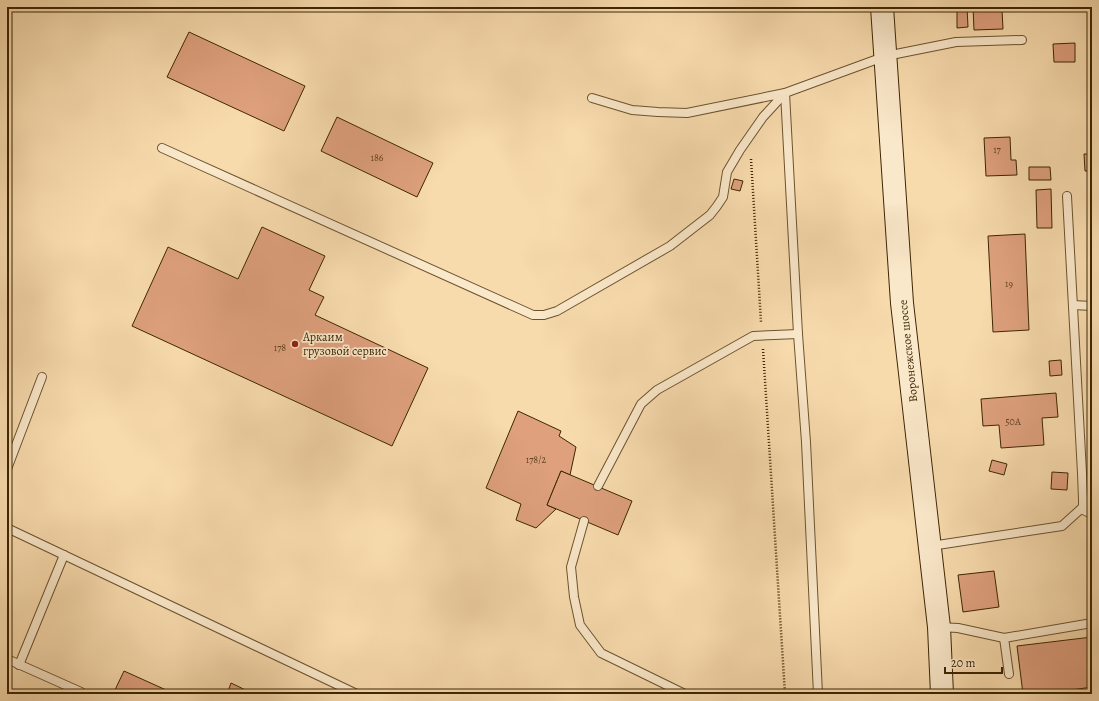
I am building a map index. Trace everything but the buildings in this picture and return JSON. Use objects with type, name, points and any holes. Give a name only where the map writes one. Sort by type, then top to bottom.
[{"type":"main road","name":"Воронежское шоссе","points":[[882,7],[902,303],[939,627],[942,694]]},
{"type":"lane","points":[[592,98],[632,110],[687,113],[785,93],[886,56],[956,42],[1022,40]]},
{"type":"lane","points":[[162,148],[533,315],[544,315],[557,310],[670,246],[710,215],[718,206],[723,197],[727,172],[740,150],[763,117],[785,93]]},
{"type":"lane","points":[[785,93],[798,334],[806,442],[818,694]]},
{"type":"lane","points":[[930,546],[1062,526],[1082,507],[1083,480],[1067,196]]},
{"type":"lane","points":[[1073,305],[1092,306]]},
{"type":"lane","points":[[598,486],[641,404],[657,390],[753,336],[798,334]]},
{"type":"lane","points":[[7,469],[42,377]]},
{"type":"lane","points":[[1081,509],[1092,514]]},
{"type":"lane","points":[[584,521],[571,567],[574,597],[580,625],[601,653],[685,694]]},
{"type":"lane","points":[[7,528],[357,694]]},
{"type":"lane","points":[[19,664],[64,555]]},
{"type":"lane","points":[[939,627],[958,628],[1004,638],[1092,623]]},
{"type":"lane","points":[[1004,638],[1008,674]]},
{"type":"lane","points":[[7,659],[81,692]]},
{"type":"path","points":[[750,137],[785,694]]},
{"type":"waterway","points":[[1088,7],[1092,15]]},
{"type":"place","name":"Аркаим грузовой сервис","points":[[295,344]]}]
